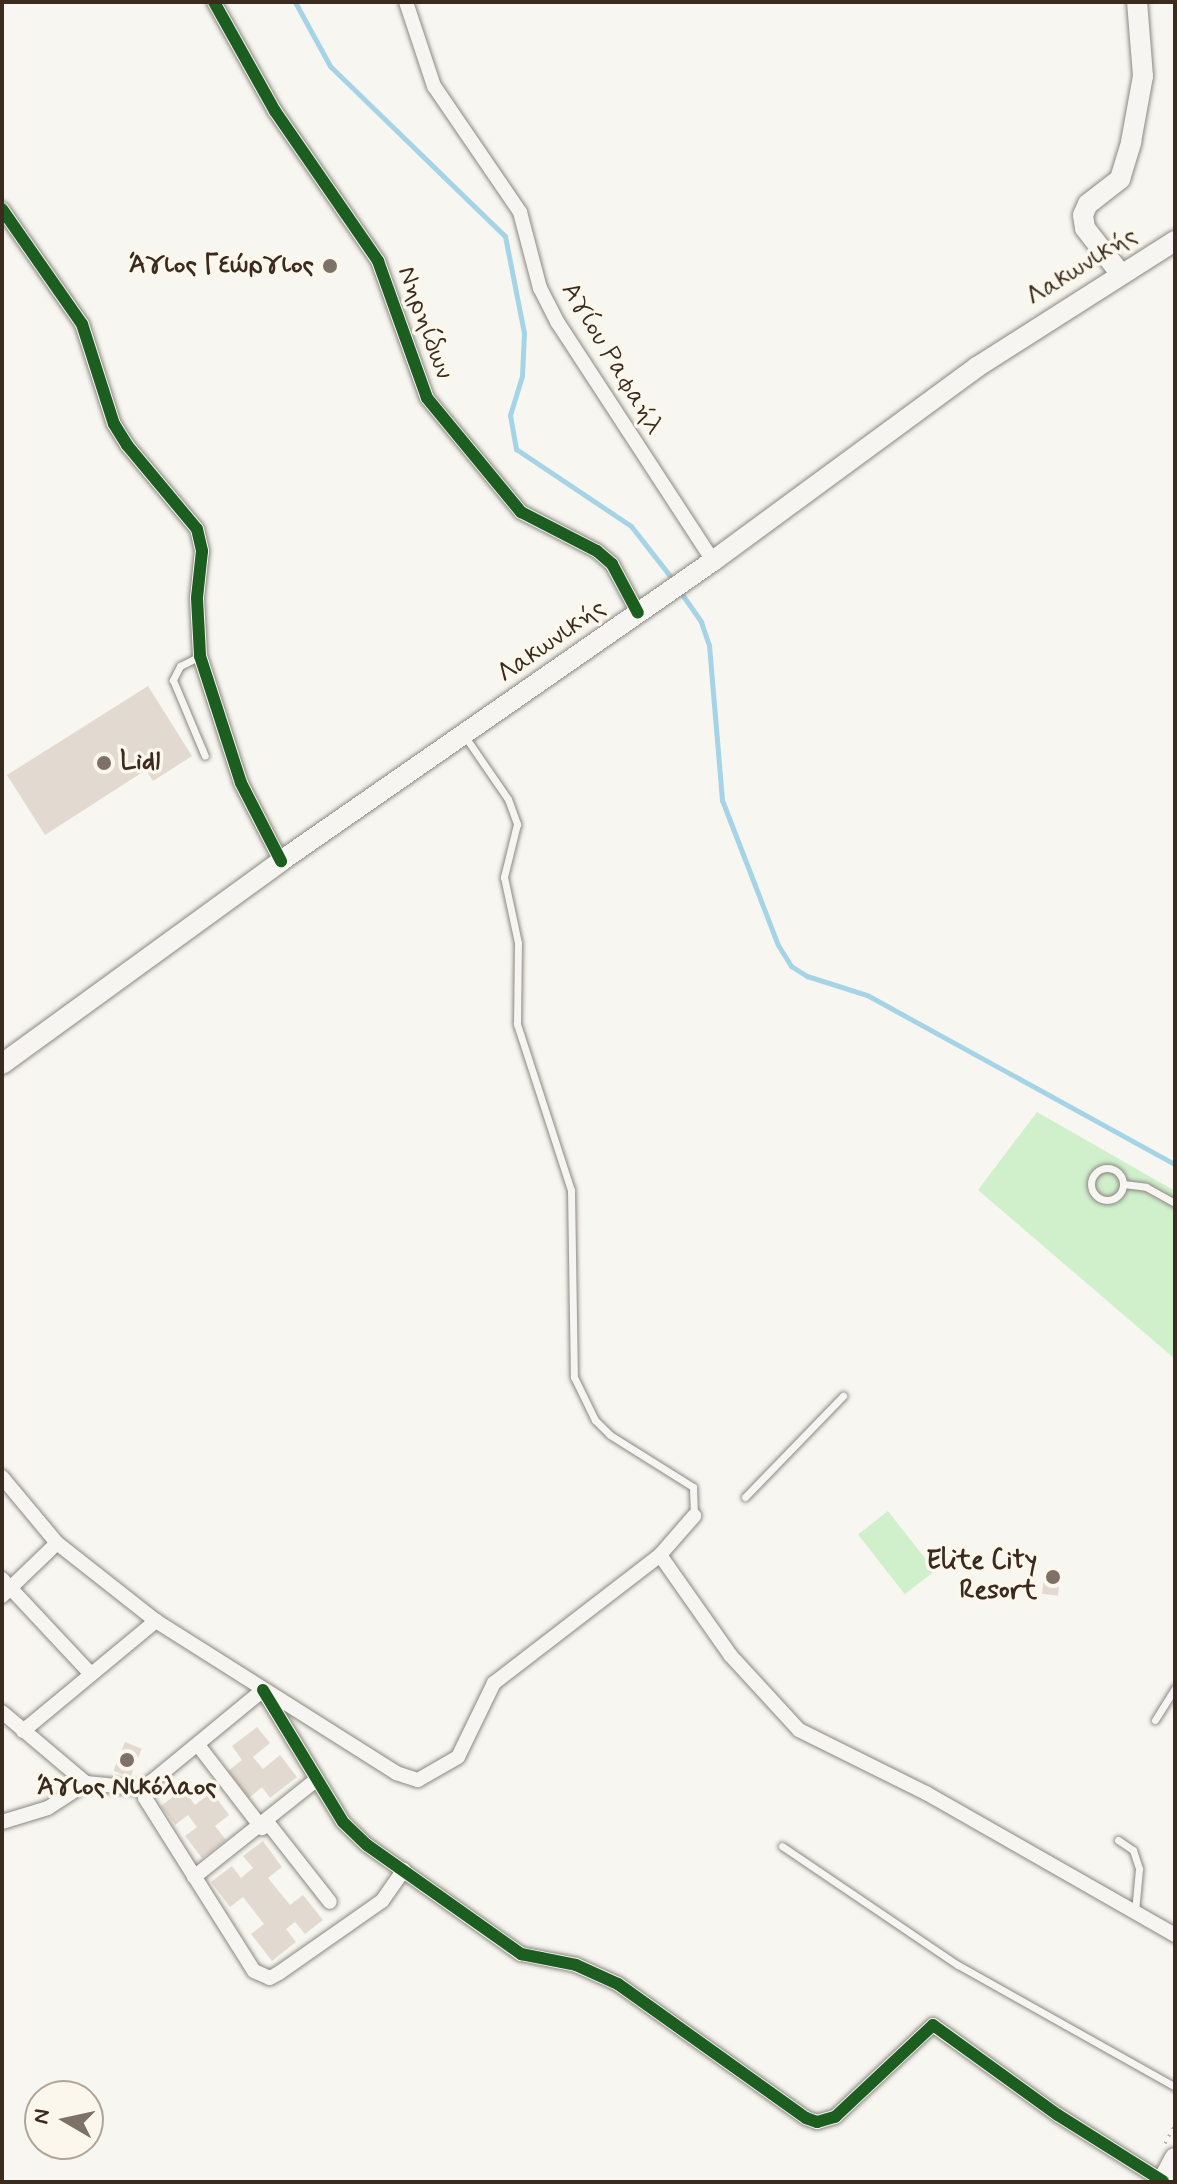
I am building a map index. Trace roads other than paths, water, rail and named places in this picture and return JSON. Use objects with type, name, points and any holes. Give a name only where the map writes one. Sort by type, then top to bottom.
[{"type":"main road","points":[[1120,273],[1085,228],[1083,215],[1088,204],[1120,179],[1131,142],[1143,76],[1137,2]]},
{"type":"main road","name":"Λακωνικής","points":[[2,1064],[281,861],[713,561],[977,367],[1120,273],[1175,241]]},
{"type":"main road","points":[[1162,2182],[1175,2158]]},
{"type":"street","name":"Νηρηίδων","points":[[214,2],[275,111],[378,261],[394,297],[409,361],[433,407],[521,512],[597,551],[612,564],[640,611]]},
{"type":"street","name":"Αγίου Ραφαήλ","points":[[406,2],[434,86],[520,212],[540,288],[558,323],[713,561]]},
{"type":"street","points":[[2,209],[82,324],[114,424],[127,445],[197,529],[202,551],[197,598],[200,656],[241,783],[281,861]]},
{"type":"street","points":[[2,1477],[57,1543],[156,1621],[408,1779],[430,1777],[458,1757],[470,1742],[494,1683],[660,1555],[694,1516]]},
{"type":"street","points":[[57,1543],[5,1587],[89,1672]]},
{"type":"street","points":[[660,1555],[731,1656],[799,1730],[907,1782],[1175,1935]]},
{"type":"street","points":[[23,1731],[89,1672],[156,1621]]},
{"type":"street","points":[[2,1712],[86,1783],[147,1789],[263,1690]]},
{"type":"street","points":[[263,1690],[317,1779],[355,1834],[521,1954],[576,1965],[618,1984],[817,2122],[835,2117],[933,2025],[1058,2115],[1162,2182]]},
{"type":"street","points":[[198,1745],[330,1902]]},
{"type":"street","points":[[194,1877],[265,1826],[317,1779]]},
{"type":"street","points":[[2,1822],[48,1808],[86,1783]]},
{"type":"street","points":[[147,1789],[148,1806],[254,1971],[270,1978],[382,1901],[404,1870]]},
{"type":"lane","points":[[200,656],[180,666],[173,680],[205,756]]},
{"type":"lane","points":[[464,735],[508,799],[517,824],[504,877],[518,943],[517,1024],[571,1190],[574,1377],[595,1420],[610,1435],[693,1487],[694,1516]]},
{"type":"lane","points":[[1123,1184],[1109,1200],[1091,1189],[1099,1170],[1110,1168],[1123,1184],[1146,1187],[1175,1203]]},
{"type":"lane","points":[[745,1497],[843,1396]]},
{"type":"lane","points":[[1155,1720],[1175,1688]]},
{"type":"lane","points":[[1118,1840],[1133,1850],[1139,1869],[1134,1913]]},
{"type":"lane","points":[[782,1846],[958,1965],[1175,2087]]},
{"type":"waterway","points":[[295,2],[330,66],[505,236],[524,333],[522,376],[510,415],[516,449],[631,526],[674,581]]},
{"type":"waterway","points":[[679,590],[701,622],[709,645],[722,800],[778,945],[791,966],[807,976],[867,995],[1175,1164]]},
{"type":"place","name":"Άγιος Γεώργιος","points":[[330,266]]},
{"type":"place","name":"Lidl","points":[[104,763]]},
{"type":"place","name":"Elite City Resort","points":[[1053,1577]]},
{"type":"place","name":"Άγιος Νικόλαος","points":[[127,1760]]}]
